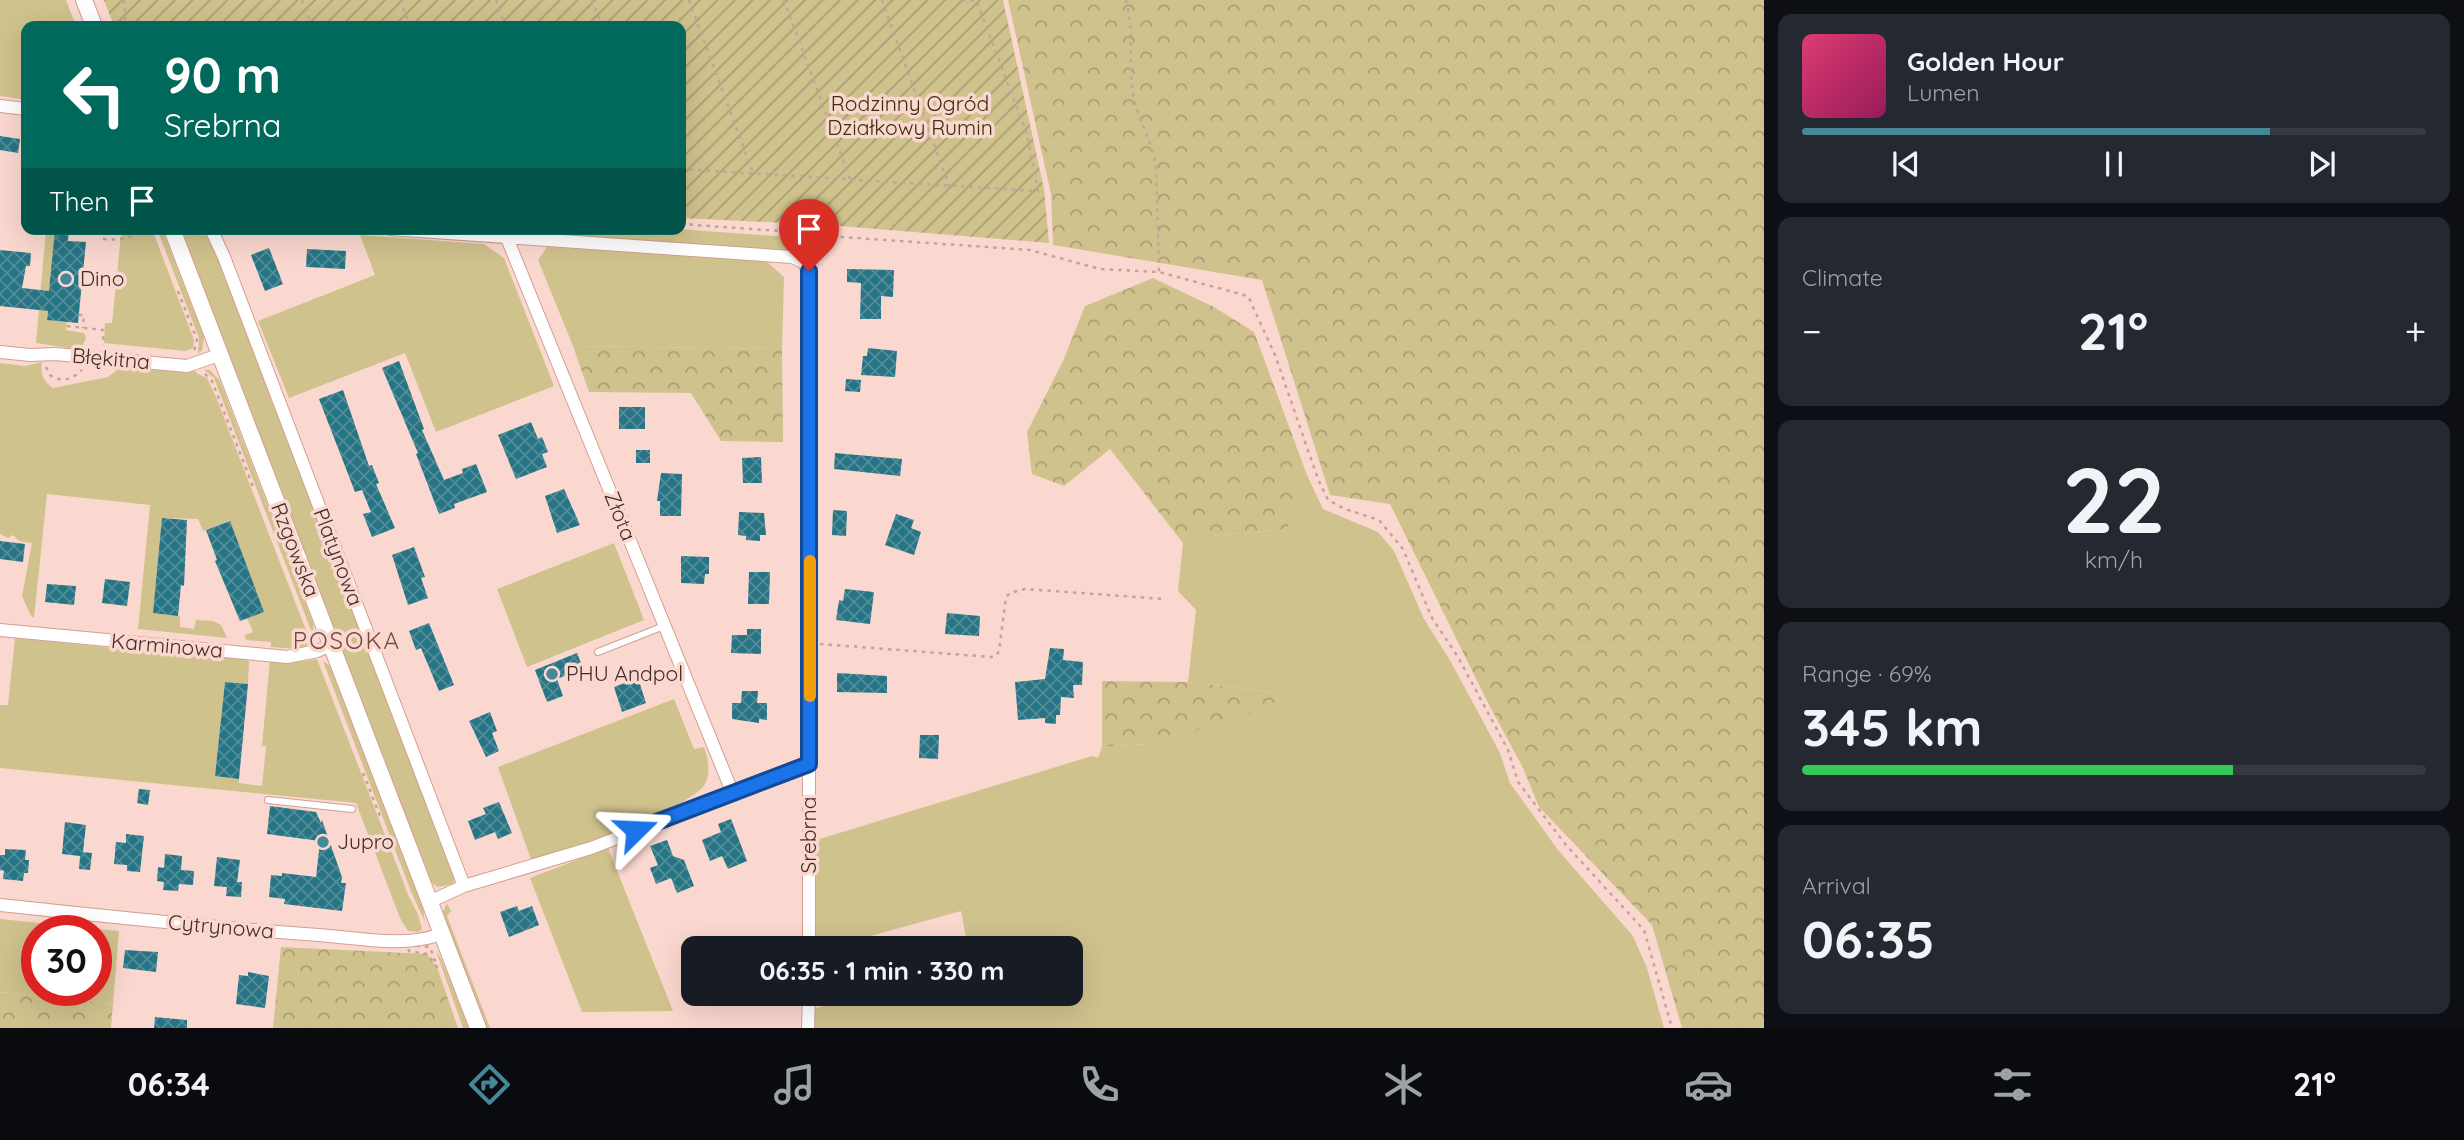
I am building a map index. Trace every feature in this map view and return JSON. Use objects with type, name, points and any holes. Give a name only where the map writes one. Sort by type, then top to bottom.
[{"type":"street","points":[[85,0],[92,21]]},
{"type":"street","points":[[0,106],[21,109]]},
{"type":"street","name":"Rzgowska","points":[[174,235],[478,1028]]},
{"type":"street","name":"Platynowa","points":[[214,235],[464,886]]},
{"type":"street","points":[[468,235],[792,257],[803,262]]},
{"type":"street","name":"Złota","points":[[507,238],[733,794]]},
{"type":"street","name":"Srebrna","points":[[803,262],[809,271],[809,936]]},
{"type":"street","name":"Błękitna","points":[[0,352],[55,354],[187,366],[219,355]]},
{"type":"street","name":"Karminowa","points":[[0,630],[287,657],[332,645]]},
{"type":"street","points":[[429,902],[464,886],[591,848],[809,764]]},
{"type":"street","name":"Cytrynowa","points":[[0,905],[227,929],[418,940],[441,934]]},
{"type":"street","points":[[808,1006],[808,1028]]},
{"type":"lane","points":[[598,652],[664,626]]},
{"type":"lane","points":[[268,800],[352,809]]},
{"type":"path","points":[[124,0],[126,21]]},
{"type":"path","points":[[302,0],[310,21]]},
{"type":"path","points":[[400,0],[408,21]]},
{"type":"path","points":[[496,0],[503,21]]},
{"type":"path","points":[[592,0],[600,21]]},
{"type":"path","points":[[689,0],[753,173]]},
{"type":"path","points":[[784,0],[850,179]]},
{"type":"path","points":[[882,0],[949,186]]},
{"type":"path","points":[[686,169],[1038,191],[1027,134],[976,0],[962,0]]},
{"type":"path","points":[[1126,0],[1132,87],[1140,122],[1153,149],[1156,164],[1159,272]]},
{"type":"path","points":[[686,224],[794,232],[813,236],[1030,250],[1100,269],[1159,272],[1248,296],[1275,355],[1318,479],[1328,500],[1345,509],[1379,520],[1403,549],[1432,618],[1458,657],[1508,750],[1518,782],[1566,845],[1644,930],[1672,1028]]},
{"type":"path","points":[[103,239],[120,240],[134,235]]},
{"type":"path","points":[[803,262],[813,236]]},
{"type":"path","points":[[178,291],[197,340],[193,352],[188,353]]},
{"type":"path","points":[[79,315],[84,315],[83,328]]},
{"type":"path","points":[[67,326],[103,330],[102,343],[105,346]]},
{"type":"path","points":[[55,354],[46,360],[46,369],[50,375],[62,380],[80,372],[92,357]]},
{"type":"path","points":[[198,363],[202,372],[212,381],[257,497]]},
{"type":"path","points":[[810,643],[991,657],[996,656],[999,651],[1006,597],[1016,591],[1025,589],[1164,599]]},
{"type":"path","points":[[360,766],[380,817]]},
{"type":"path","points":[[408,945],[430,947],[437,968],[427,954],[409,951],[408,945]]},
{"type":"green space","points":[[0,0],[66,0],[74,21],[21,21],[21,99],[0,96]]},
{"type":"green space","name":"Rodzinny Ogród Działkowy Rumin","points":[[104,0],[1003,0],[1044,189],[1049,243],[828,225],[686,218],[686,21],[112,21]]},
{"type":"green space","points":[[1008,0],[1764,0],[1764,1028],[1682,1028],[1652,925],[1539,807],[1523,768],[1390,504],[1330,495],[1262,280],[1053,245],[1051,194]]},
{"type":"green space","points":[[686,230],[804,238],[807,244],[793,251],[557,235],[686,235]]},
{"type":"green space","points":[[45,235],[54,235],[47,320],[67,322],[66,330],[84,333],[86,338],[82,347],[75,349],[36,343]]},
{"type":"green space","points":[[121,235],[154,235],[194,340],[193,348],[185,351],[104,343],[105,323],[112,323]]},
{"type":"green space","points":[[159,235],[164,235],[204,337],[202,350],[198,354],[199,338]]},
{"type":"green space","points":[[180,235],[208,235],[215,251],[456,871],[453,884],[438,887],[430,882]]},
{"type":"green space","points":[[360,235],[484,244],[504,258],[554,386],[436,432],[405,353],[289,398],[258,321],[375,275]]},
{"type":"green space","points":[[547,247],[766,261],[784,277],[782,349],[573,346],[538,260]]},
{"type":"green space","points":[[1153,278],[1214,307],[1254,332],[1307,475],[1291,482],[1304,502],[1286,529],[1211,536],[1183,543],[1110,449],[1064,486],[1032,474],[1027,432],[1063,361],[1085,306]]},
{"type":"green space","points":[[573,346],[782,349],[783,442],[721,441],[691,393],[589,392]]},
{"type":"green space","points":[[42,362],[43,377],[53,388],[108,377],[122,366],[178,372],[195,371],[207,378],[311,643],[299,649],[271,647],[271,642],[246,640],[245,635],[253,632],[247,618],[264,612],[229,521],[203,531],[198,519],[162,518],[157,601],[154,601],[153,613],[180,616],[180,627],[194,629],[196,620],[213,621],[221,625],[227,638],[138,629],[150,505],[47,494],[34,618],[31,616],[22,596],[32,543],[19,541],[13,535],[8,538],[0,534],[0,363],[25,366]]},
{"type":"green space","points":[[204,370],[210,370],[220,381],[313,623],[314,638],[214,378]]},
{"type":"green space","points":[[1307,475],[1323,509],[1378,532],[1394,551],[1424,619],[1451,662],[1500,753],[1510,783],[1558,850],[1633,936],[1647,968],[1664,1028],[813,1028],[813,1009],[824,1006],[1083,1006],[1083,936],[966,936],[961,911],[870,936],[814,936],[813,841],[1092,756],[1098,758],[1102,747],[1151,744],[1288,694],[1188,682],[1196,610],[1178,591],[1183,543],[1211,536],[1286,529],[1291,482]]},
{"type":"green space","points":[[614,543],[644,620],[527,667],[497,589]]},
{"type":"green space","points":[[15,638],[245,659],[249,662],[248,684],[225,682],[221,719],[244,722],[243,741],[219,739],[215,776],[262,786],[266,746],[262,746],[270,660],[296,662],[317,659],[422,929],[418,932],[408,931],[400,918],[356,803],[0,768],[0,705],[8,705]]},
{"type":"green space","points":[[323,661],[330,666],[423,907],[425,922],[412,894]]},
{"type":"green space","points":[[1102,681],[1188,682],[1289,694],[1256,712],[1151,744],[1102,747]]},
{"type":"green space","points":[[674,699],[694,749],[704,747],[708,766],[705,784],[695,794],[652,817],[532,862],[498,767]]},
{"type":"green space","points":[[608,848],[673,1011],[582,1012],[530,878]]},
{"type":"green space","points":[[447,903],[451,911],[447,916],[490,1028],[484,1028],[442,914]]},
{"type":"green space","points":[[0,919],[21,921],[21,994],[0,992]]},
{"type":"green space","points":[[112,930],[119,931],[112,1004]]},
{"type":"green space","points":[[281,947],[427,954],[437,967],[458,1028],[273,1028]]},
{"type":"green space","points":[[436,951],[441,958],[469,1028],[463,1028]]},
{"type":"green space","points":[[0,992],[21,994],[21,1006],[113,1004],[111,1028],[0,1028]]},
{"type":"building","points":[[0,136],[20,139],[18,153],[0,150]]},
{"type":"building","points":[[54,235],[69,235],[68,241],[86,242],[78,323],[47,320],[48,311],[0,306],[0,250],[31,253],[30,266],[26,266],[22,288],[49,291]]},
{"type":"building","points":[[269,248],[283,284],[265,291],[251,255]]},
{"type":"building","points":[[307,249],[346,251],[345,269],[306,267]]},
{"type":"building","points":[[847,269],[894,270],[893,297],[881,296],[881,319],[860,319],[861,283],[847,282]]},
{"type":"building","points":[[868,348],[897,351],[895,377],[861,375],[863,356],[867,356]]},
{"type":"building","points":[[399,361],[424,429],[422,430],[444,480],[463,473],[462,469],[476,464],[487,492],[454,504],[455,508],[439,514],[416,454],[418,453],[382,368]]},
{"type":"building","points":[[846,379],[861,380],[860,392],[845,391]]},
{"type":"building","points":[[343,390],[369,466],[372,465],[379,483],[376,484],[395,528],[372,537],[363,514],[371,512],[362,490],[355,492],[319,399]]},
{"type":"building","points":[[619,407],[645,407],[645,429],[619,429]]},
{"type":"building","points":[[531,422],[538,439],[542,437],[548,452],[542,454],[547,467],[516,479],[498,435]]},
{"type":"building","points":[[636,450],[650,450],[650,463],[636,463]]},
{"type":"building","points":[[835,453],[902,459],[900,476],[834,469]]},
{"type":"building","points":[[761,457],[762,483],[743,483],[742,458]]},
{"type":"building","points":[[661,473],[682,474],[681,516],[660,516],[660,501],[657,501]]},
{"type":"building","points":[[564,489],[580,525],[557,533],[545,496]]},
{"type":"building","points":[[833,510],[847,511],[846,536],[832,535]]},
{"type":"building","points":[[739,512],[764,513],[766,535],[760,535],[760,541],[746,540],[746,536],[738,535]]},
{"type":"building","points":[[896,514],[914,520],[911,528],[921,532],[914,555],[885,545]]},
{"type":"building","points":[[162,518],[187,520],[184,586],[181,585],[178,616],[153,613]]},
{"type":"building","points":[[230,521],[264,612],[240,621],[215,561],[217,560],[206,530]]},
{"type":"building","points":[[0,541],[25,544],[23,562],[0,559]]},
{"type":"building","points":[[414,547],[425,577],[421,578],[428,598],[408,605],[392,555]]},
{"type":"building","points":[[681,556],[709,557],[709,574],[705,574],[704,584],[681,583]]},
{"type":"building","points":[[749,572],[770,572],[769,604],[748,604]]},
{"type":"building","points":[[105,579],[130,582],[127,606],[102,603]]},
{"type":"building","points":[[47,584],[76,586],[74,605],[45,602]]},
{"type":"building","points":[[845,589],[874,592],[870,624],[836,620],[839,600],[843,601]]},
{"type":"building","points":[[947,613],[980,616],[979,636],[945,634]]},
{"type":"building","points":[[429,623],[454,685],[439,691],[421,648],[416,650],[409,631]]},
{"type":"building","points":[[747,629],[761,629],[761,654],[731,653],[732,635],[747,635]]},
{"type":"building","points":[[1050,648],[1064,649],[1063,660],[1083,662],[1082,685],[1073,685],[1074,698],[1061,697],[1060,715],[1056,715],[1056,724],[1045,723],[1045,718],[1018,720],[1015,682],[1045,679]]},
{"type":"building","name":"PHU Andpol","points":[[577,653],[583,668],[557,679],[563,696],[547,702],[535,670]]},
{"type":"building","points":[[837,673],[887,676],[887,693],[837,692]]},
{"type":"building","points":[[638,678],[646,703],[622,712],[614,687]]},
{"type":"building","points":[[225,682],[248,684],[239,779],[215,776]]},
{"type":"building","points":[[742,691],[758,691],[757,703],[767,703],[767,720],[759,719],[759,723],[732,719],[732,703],[741,703]]},
{"type":"building","points":[[490,712],[497,731],[492,733],[499,751],[486,757],[469,721]]},
{"type":"building","points":[[920,735],[939,735],[938,759],[919,758]]},
{"type":"building","points":[[139,789],[150,790],[148,805],[137,803]]},
{"type":"building","points":[[499,802],[512,833],[498,839],[495,832],[475,840],[468,821],[486,814],[483,808]]},
{"type":"building","points":[[270,806],[316,812],[321,823],[322,820],[342,877],[341,883],[346,883],[342,911],[284,904],[285,899],[269,897],[271,875],[282,876],[282,873],[316,877],[320,841],[267,834]]},
{"type":"building","points":[[731,819],[747,861],[728,869],[722,856],[710,861],[702,840],[721,832],[718,824]]},
{"type":"building","points":[[65,822],[86,825],[83,852],[92,853],[90,870],[79,869],[80,856],[62,854]]},
{"type":"building","points":[[126,834],[144,836],[140,872],[127,871],[127,865],[114,864],[116,842],[126,843]]},
{"type":"building","points":[[667,840],[673,856],[684,860],[694,886],[677,893],[671,878],[656,884],[650,868],[658,865],[650,846]]},
{"type":"building","points":[[5,849],[26,850],[25,860],[29,860],[28,873],[24,873],[23,881],[3,879],[0,855],[5,855]]},
{"type":"building","points":[[165,854],[182,856],[181,870],[194,871],[193,885],[179,884],[178,891],[163,890],[164,882],[157,881],[158,867],[164,868]]},
{"type":"building","points":[[217,857],[240,860],[237,882],[242,882],[241,897],[226,896],[227,887],[214,886]]},
{"type":"building","points":[[517,906],[519,911],[532,906],[539,925],[509,937],[500,912]]},
{"type":"building","points":[[125,950],[158,952],[156,972],[123,968]]},
{"type":"building","points":[[248,972],[269,976],[265,1008],[236,1004],[239,975],[248,976]]},
{"type":"building","points":[[155,1017],[187,1020],[187,1028],[154,1028]]},
{"type":"slow traffic","points":[[810,561],[810,696]]},
{"type":"place","name":"Dino","points":[[66,279]]},
{"type":"place","name":"PHU Andpol","points":[[552,674]]},
{"type":"place","name":"Jupro","points":[[323,842]]},
{"type":"district","name":"POSOKA","points":[[347,641]]},
{"type":"route","points":[[636,830],[809,764],[809,271]]}]
